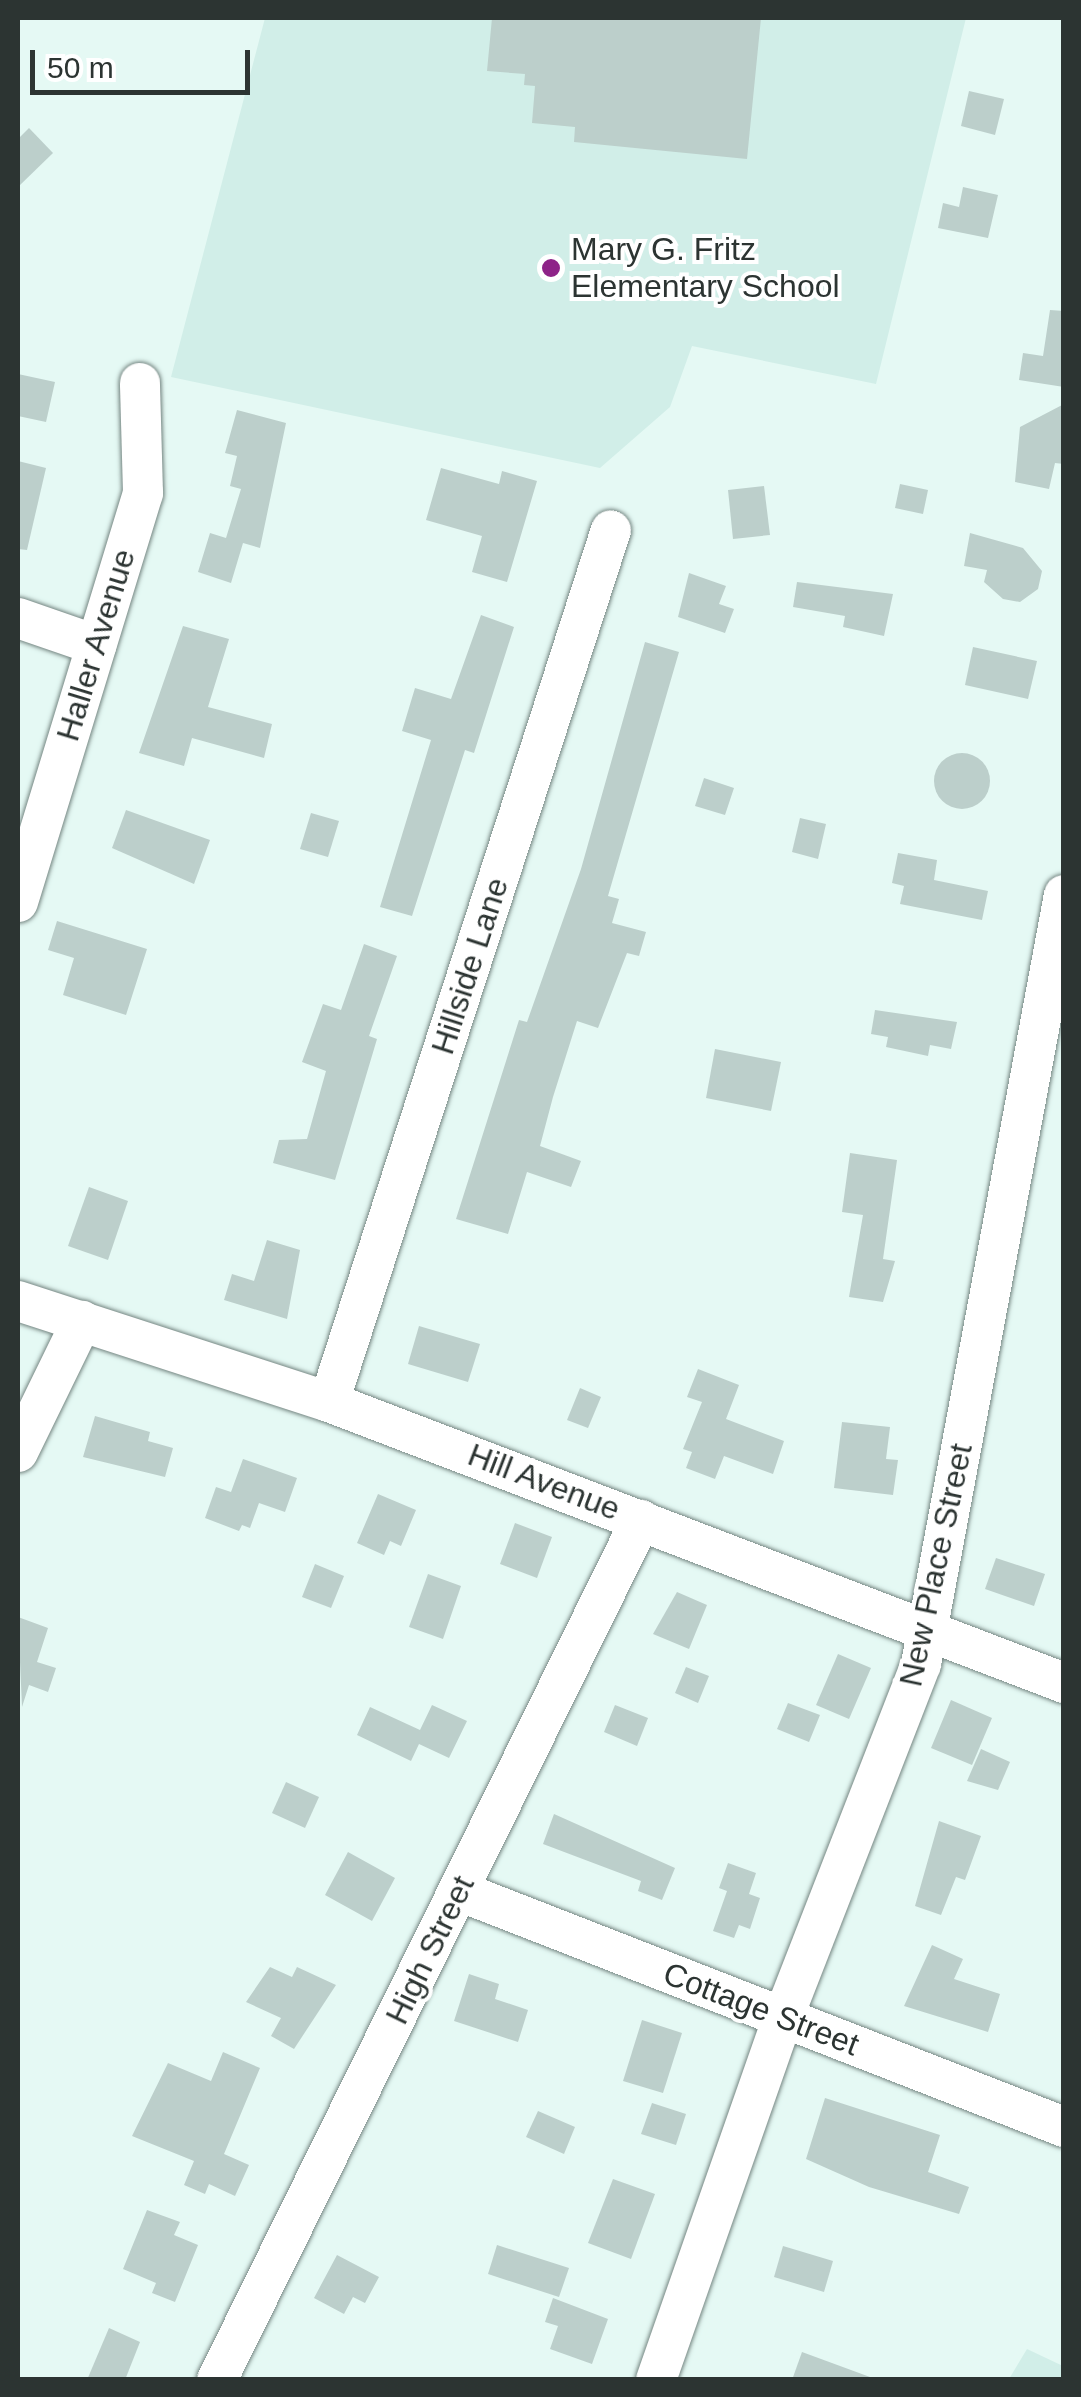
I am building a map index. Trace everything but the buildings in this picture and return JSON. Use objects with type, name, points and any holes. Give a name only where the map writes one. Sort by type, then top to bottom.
[{"type":"street","name":"Haller Avenue","points":[[18,902],[143,493],[140,383]]},
{"type":"street","name":"Hillside Lane","points":[[329,1402],[611,530]]},
{"type":"street","points":[[18,618],[96,645]]},
{"type":"street","name":"New Place Street","points":[[656,2380],[783,2018],[929,1630],[1064,894]]},
{"type":"street","name":"Hill Avenue","points":[[18,1302],[329,1402],[1064,1682]]},
{"type":"street","points":[[18,1452],[82,1320]]},
{"type":"street","name":"High Street","points":[[217,2380],[641,1520]]},
{"type":"street","name":"Cottage Street","points":[[459,1891],[1064,2126]]},
{"type":"shaded area","name":"Mary G. Fritz Elementary School","points":[[265,18],[966,18],[876,384],[692,346],[670,407],[600,468],[171,377]]},
{"type":"shaded area","points":[[1027,2349],[1063,2366],[1063,2379],[1009,2379]]},
{"type":"place","name":"Mary G. Fritz Elementary School","points":[[551,268]]}]
